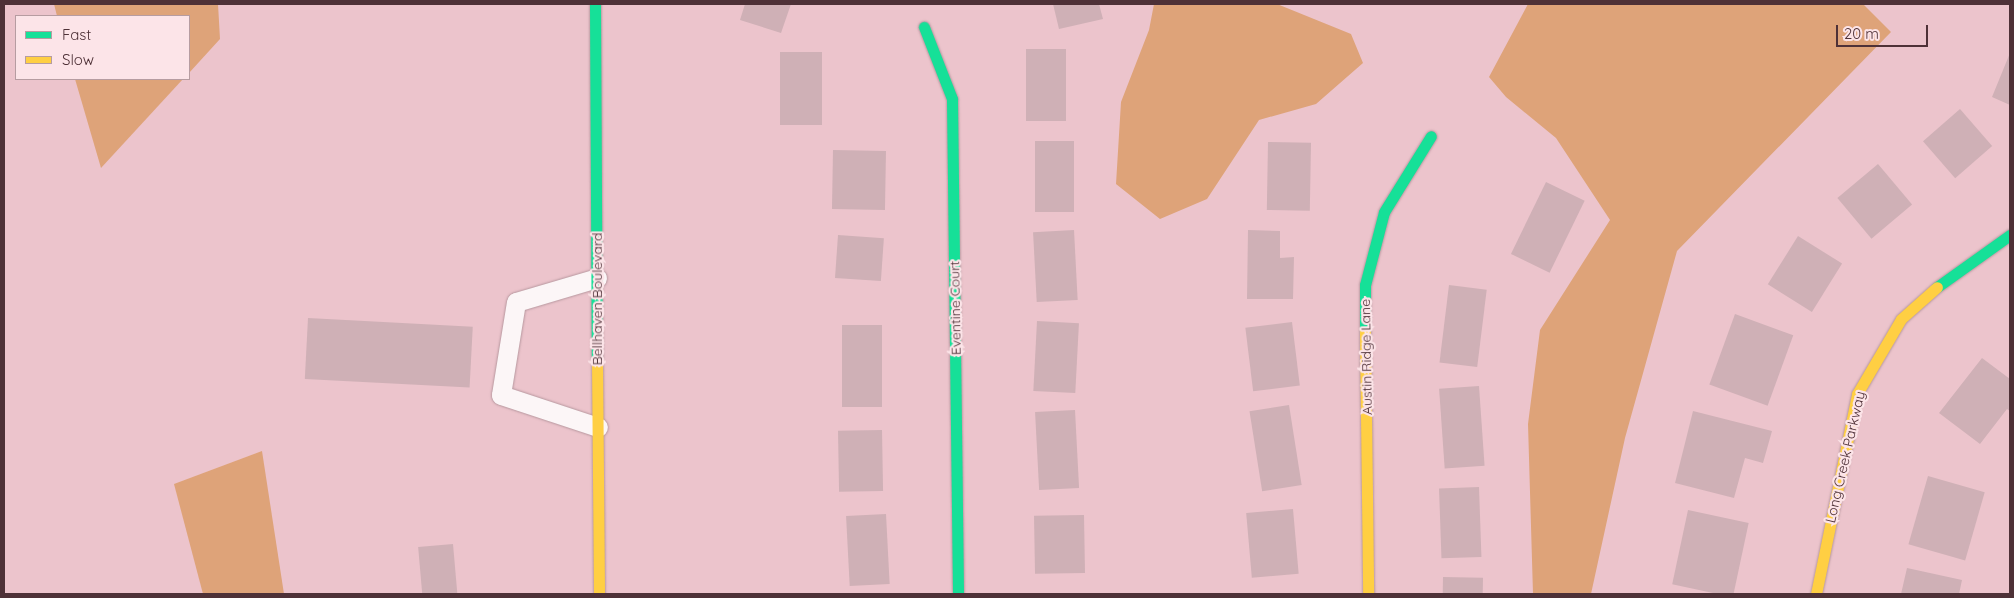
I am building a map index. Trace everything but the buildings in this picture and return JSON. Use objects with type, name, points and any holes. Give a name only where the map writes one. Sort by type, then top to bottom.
[{"type":"street","name":"Bellhaven Boulevard","points":[[595,4],[599,594]]},
{"type":"street","name":"Eventine Court","points":[[924,27],[939,56],[952,99],[958,594]]},
{"type":"street","name":"Austin Ridge Lane","points":[[1368,594],[1365,285],[1384,212],[1431,136]]},
{"type":"street","name":"Long Creek Parkway","points":[[1816,594],[1858,394],[1869,367],[1901,319],[1924,297],[2010,235]]},
{"type":"lane","points":[[597,278],[516,302],[501,395],[598,427]]},
{"type":"shaded area","points":[[54,4],[218,4],[220,39],[190,72],[190,15],[57,15]]},
{"type":"shaded area","points":[[1154,4],[1277,4],[1351,34],[1363,63],[1316,104],[1259,120],[1207,199],[1160,219],[1116,184],[1121,102],[1149,30]]},
{"type":"shaded area","points":[[1528,4],[1863,4],[1891,32],[1677,251],[1625,438],[1591,594],[1533,594],[1528,424],[1540,330],[1610,220],[1556,138],[1506,97],[1489,77]]},
{"type":"shaded area","points":[[75,80],[182,80],[101,168]]},
{"type":"shaded area","points":[[262,451],[284,594],[203,594],[174,484]]},
{"type":"traffic: fast","points":[[595,4],[597,361]]},
{"type":"traffic: fast","points":[[924,27],[952,99],[958,594]]},
{"type":"traffic: fast","points":[[1365,332],[1365,285],[1384,212],[1431,136]]},
{"type":"traffic: fast","points":[[1937,287],[2010,235]]},
{"type":"traffic: slow","points":[[1816,594],[1857,394],[1901,319],[1937,287]]},
{"type":"traffic: slow","points":[[1365,332],[1368,594]]},
{"type":"traffic: slow","points":[[597,361],[599,594]]}]
